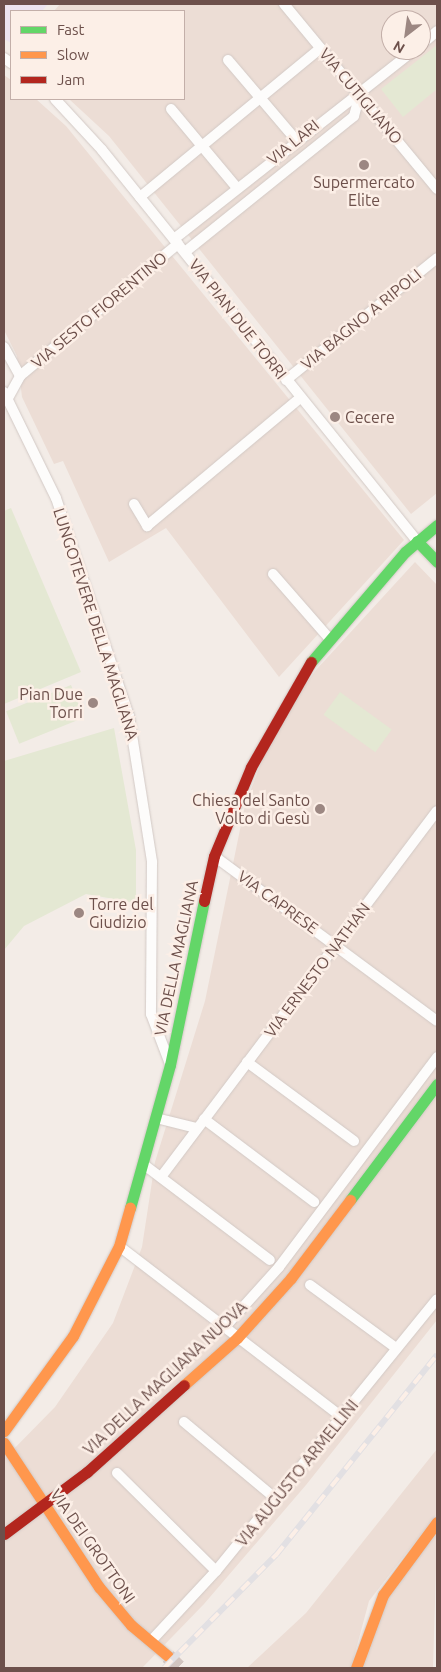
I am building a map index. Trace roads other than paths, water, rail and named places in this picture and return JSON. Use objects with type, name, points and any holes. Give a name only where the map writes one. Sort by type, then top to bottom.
[{"type":"main road","name":"VIA DELLA MAGLIANA","points":[[4,1431],[73,1336],[118,1246],[170,1065],[214,856],[273,722],[328,638],[417,541],[437,525]]},
{"type":"main road","points":[[417,541],[437,562]]},
{"type":"main road","name":"VIA DELLA MAGLIANA NUOVA","points":[[4,1534],[44,1506],[237,1338],[290,1278],[437,1084]]},
{"type":"main road","name":"VIA DEI GROTTONI","points":[[4,1444],[107,1598],[168,1656]]},
{"type":"main road","points":[[356,1668],[383,1595],[437,1522]]},
{"type":"street","name":"VIA CUTIGLIANO","points":[[284,4],[437,189]]},
{"type":"street","points":[[140,197],[321,48]]},
{"type":"street","points":[[228,60],[296,140]]},
{"type":"street","name":"VIA LARI","points":[[179,245],[237,188],[296,140],[360,94],[402,60]]},
{"type":"street","points":[[179,245],[354,116],[360,94]]},
{"type":"street","name":"VIA PIAN DUE TORRI","points":[[56,100],[140,197],[417,541]]},
{"type":"street","points":[[171,109],[237,188]]},
{"type":"street","name":"VIA SESTO FIORENTINO","points":[[20,376],[179,245]]},
{"type":"street","name":"VIA BAGNO A RIPOLI","points":[[286,380],[437,258]]},
{"type":"street","points":[[4,347],[20,376]]},
{"type":"street","name":"LUNGOTEVERE DELLA MAGLIANA","points":[[20,376],[6,395],[56,498],[136,745],[153,870],[150,1014],[170,1065]]},
{"type":"street","points":[[134,504],[147,526],[300,398]]},
{"type":"street","points":[[273,574],[328,638]]},
{"type":"street","name":"VIA ERNESTO NATHAN","points":[[161,1176],[437,810]]},
{"type":"street","name":"VIA CAPRESE","points":[[214,856],[437,1021]]},
{"type":"street","name":"VIA DELLA MAGLIANA NUOVA","points":[[225,1327],[279,1267],[437,1057]]},
{"type":"street","points":[[247,1062],[354,1141]]},
{"type":"street","points":[[156,1118],[196,1128]]},
{"type":"street","points":[[204,1119],[314,1202]]},
{"type":"street","points":[[143,1164],[270,1260]]},
{"type":"street","points":[[118,1246],[343,1418]]},
{"type":"street","points":[[310,1285],[396,1348]]},
{"type":"street","name":"VIA AUGUSTO ARMELLINI","points":[[151,1641],[216,1571],[343,1418],[396,1348],[437,1299]]},
{"type":"street","points":[[184,1422],[276,1499]]},
{"type":"street","points":[[117,1473],[216,1571]]},
{"type":"tunnel","points":[[168,1656],[180,1668]]},
{"type":"railway","points":[[164,1668],[276,1555],[437,1355]]},
{"type":"place","name":"Supermercato Elite","points":[[364,165]]},
{"type":"place","name":"Cecere","points":[[335,417]]},
{"type":"place","name":"Pian Due Torri","points":[[93,703]]},
{"type":"place","name":"Chiesa del Santo Volto di Gesù","points":[[320,809]]},
{"type":"place","name":"Torre del Giudizio","points":[[79,913]]}]
